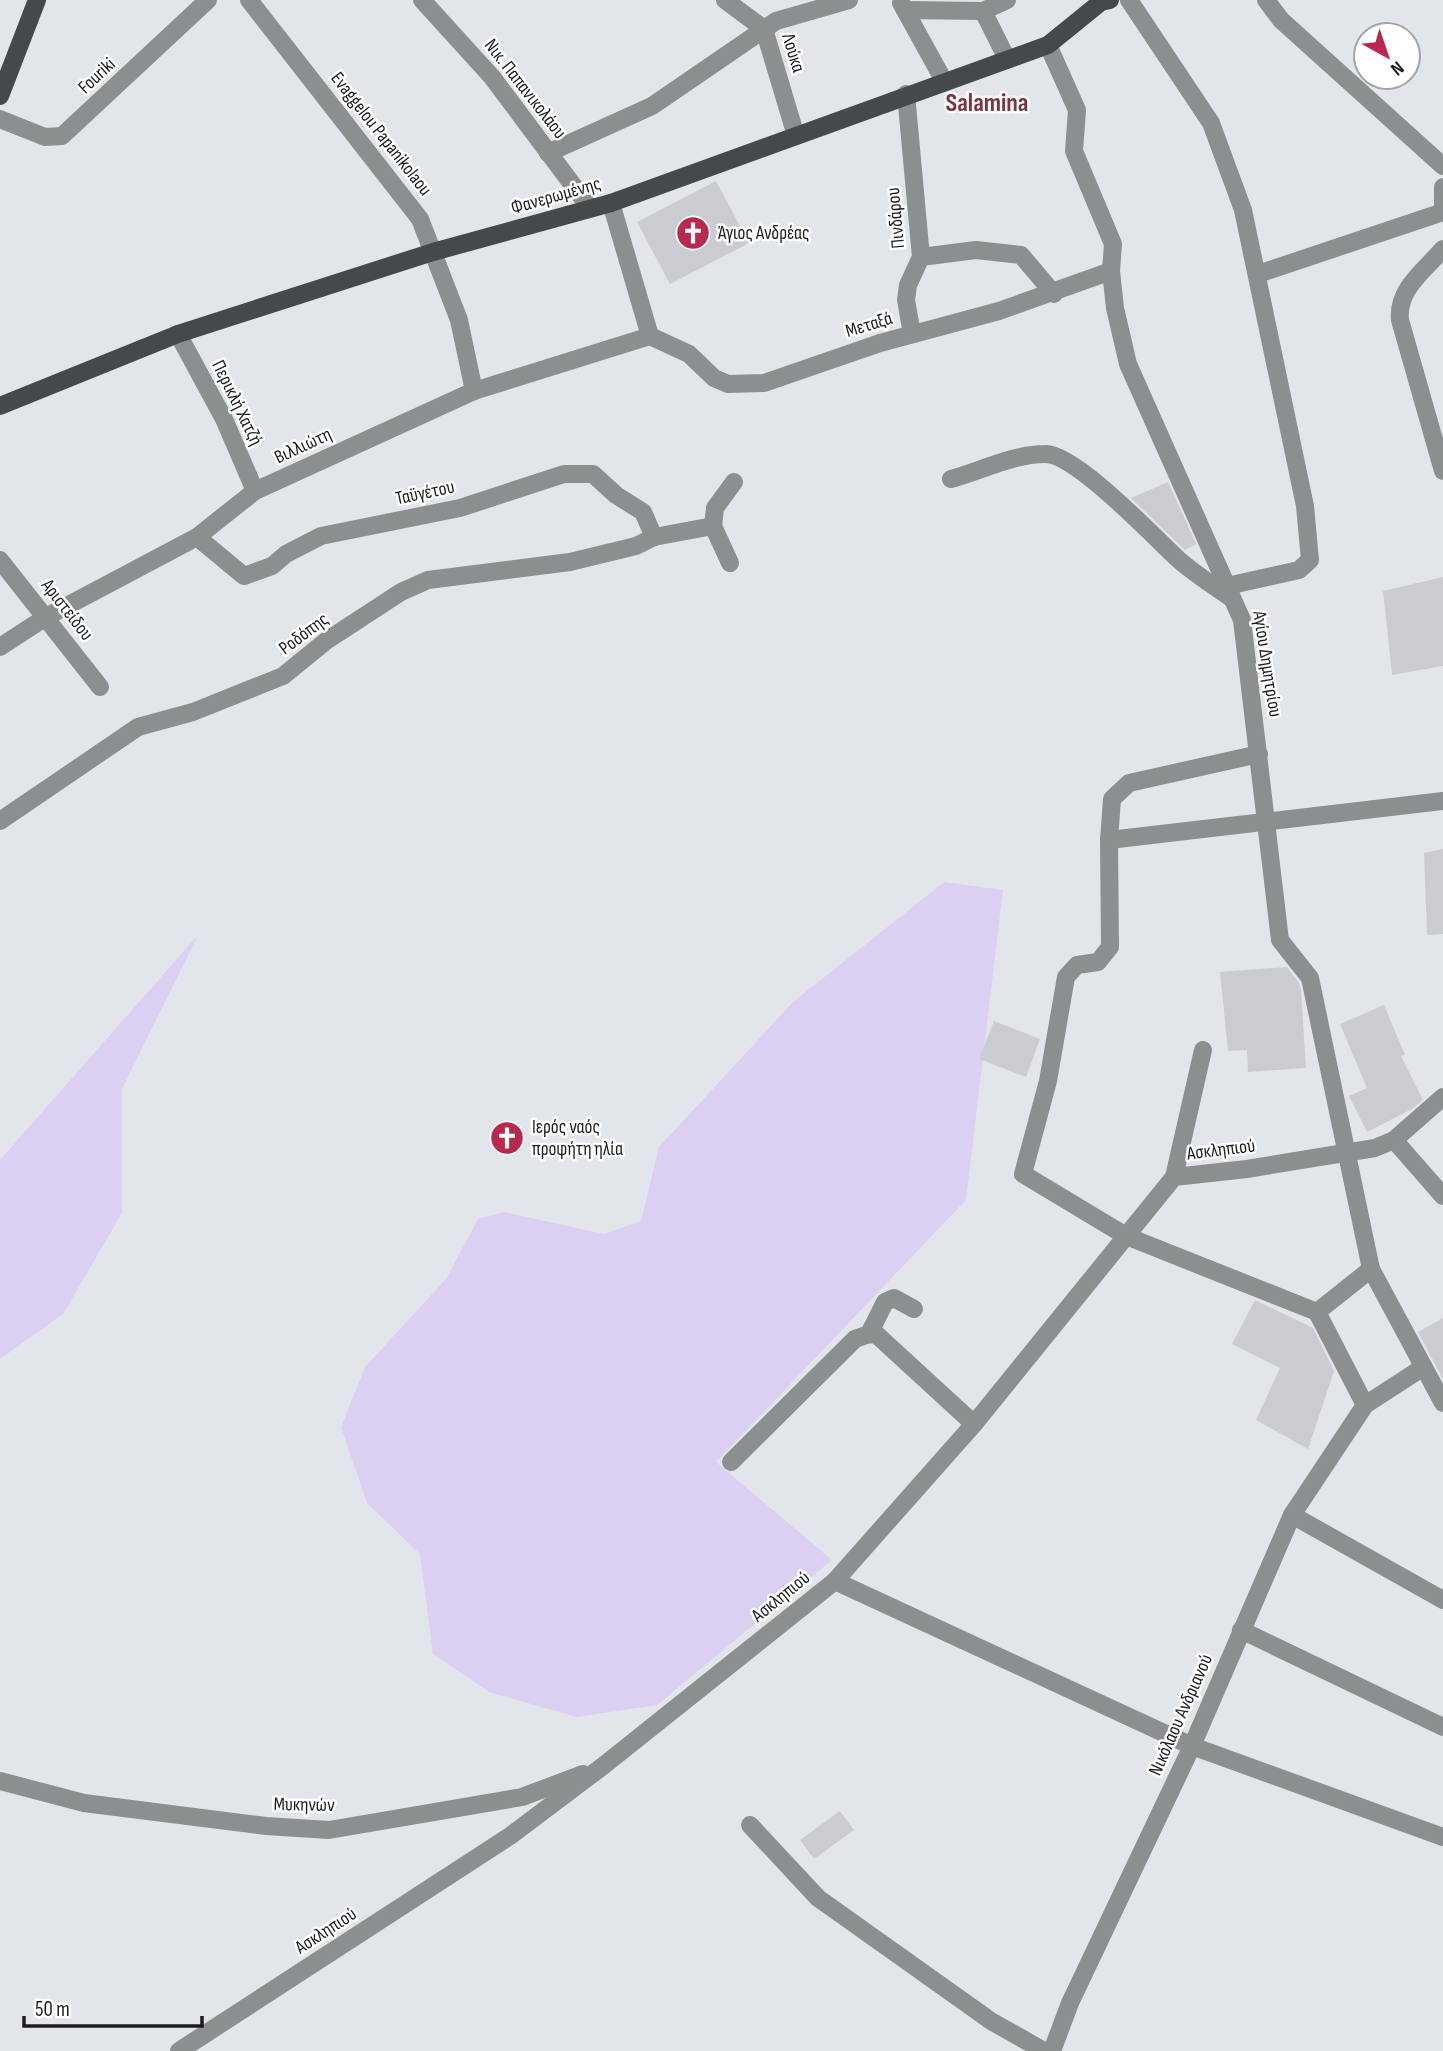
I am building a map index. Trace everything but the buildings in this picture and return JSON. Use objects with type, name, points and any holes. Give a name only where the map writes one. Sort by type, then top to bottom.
[{"type":"main road","points":[[0,96],[37,0]]},
{"type":"main road","name":"Φανερωμένης","points":[[0,406],[178,334],[433,252],[611,203],[906,94],[1048,45],[1104,1]]},
{"type":"street","name":"Fouriki","points":[[0,119],[45,137],[62,136],[208,0]]},
{"type":"street","name":"Evaggelou Papanikolaou","points":[[249,0],[420,219],[459,320],[474,391]]},
{"type":"street","name":"Νικ. Παπανικολάου","points":[[422,0],[492,77],[590,208]]},
{"type":"street","name":"Λούκα","points":[[725,0],[764,29],[796,136]]},
{"type":"street","points":[[548,153],[652,106],[776,22],[849,0]]},
{"type":"street","points":[[902,5],[983,11],[1007,0]]},
{"type":"street","points":[[951,480],[1024,457],[1046,453],[1063,459],[1099,486],[1179,560],[1231,593],[1299,570],[1310,560],[1305,506],[1243,210],[1212,123],[1129,0]]},
{"type":"street","points":[[1266,0],[1281,20],[1443,166]]},
{"type":"street","points":[[902,5],[944,81]]},
{"type":"street","points":[[983,11],[1007,59]]},
{"type":"street","name":"Αγίου Δημητρίου","points":[[1048,45],[1077,110],[1074,151],[1114,244],[1111,271],[1115,309],[1128,363],[1242,621],[1280,940],[1310,978],[1371,1269],[1422,1368]]},
{"type":"street","name":"Πινδάρου","points":[[906,94],[921,257],[908,285],[906,300],[912,334]]},
{"type":"street","points":[[1258,274],[1443,212],[1443,187]]},
{"type":"street","points":[[611,203],[650,336]]},
{"type":"street","points":[[1443,249],[1401,296],[1399,320],[1443,471]]},
{"type":"street","points":[[921,257],[976,250],[1021,255],[1054,293]]},
{"type":"street","name":"Μεταξά","points":[[650,336],[689,354],[714,378],[728,384],[764,383],[912,334],[1054,293],[1111,271]]},
{"type":"street","name":"Περικλή Χατζή","points":[[178,334],[224,419],[255,491]]},
{"type":"street","name":"Βιλλιώτη","points":[[0,647],[46,617],[197,537],[255,491],[474,391],[650,336]]},
{"type":"street","name":"Ταϋγέτου","points":[[197,537],[244,576],[272,566],[286,554],[321,536],[460,508],[564,474],[579,473],[593,474],[616,495],[643,512],[653,537]]},
{"type":"street","points":[[730,563],[713,526],[715,508],[734,482]]},
{"type":"street","name":"Ροδόπης","points":[[0,821],[138,727],[193,712],[284,676],[326,641],[401,592],[428,580],[570,562],[636,546],[653,537],[713,526]]},
{"type":"street","name":"Αριστείδου","points":[[0,560],[100,687]]},
{"type":"street","points":[[1259,754],[1129,783],[1112,799],[1109,840],[1110,947],[1098,962],[1076,965],[1066,977],[1048,1082],[1023,1174],[1126,1236],[1317,1311],[1365,1405],[1422,1368],[1443,1403]]},
{"type":"street","points":[[1109,840],[1443,801]]},
{"type":"street","points":[[1174,1177],[1203,1050]]},
{"type":"street","points":[[1443,1097],[1394,1140],[1443,1196]]},
{"type":"street","name":"Ασκληπιού","points":[[179,2051],[510,1836],[603,1766],[835,1581],[974,1424],[1174,1177],[1348,1153],[1394,1140]]},
{"type":"street","points":[[1317,1311],[1371,1269]]},
{"type":"street","points":[[869,1334],[885,1302],[894,1298],[914,1309]]},
{"type":"street","points":[[731,1462],[855,1339],[869,1334],[877,1335],[974,1424]]},
{"type":"street","name":"Νικόλαου Ανδριανού","points":[[1052,2051],[1076,1991],[1192,1746],[1292,1515],[1365,1405]]},
{"type":"street","points":[[1292,1515],[1443,1600]]},
{"type":"street","points":[[835,1581],[1192,1746],[1443,1837]]},
{"type":"street","points":[[1241,1630],[1443,1727]]},
{"type":"street","name":"Μυκηνών","points":[[0,1781],[84,1803],[266,1826],[329,1830],[522,1797],[603,1766]]},
{"type":"street","points":[[750,1825],[818,1898],[991,2021],[1044,2051]]},
{"type":"shaded area","points":[[944,882],[1003,890],[966,1200],[716,1462],[832,1560],[657,1705],[577,1717],[489,1692],[433,1654],[420,1554],[367,1503],[341,1427],[365,1367],[446,1279],[478,1219],[505,1212],[604,1234],[641,1221],[659,1147],[793,1002]]},
{"type":"shaded area","points":[[198,935],[122,1089],[122,1213],[63,1314],[0,1359],[0,1160]]},
{"type":"place","name":"Άγιος Ανδρέας","points":[[693,233]]},
{"type":"place","name":"Ιερός ναός προφήτη ηλία","points":[[507,1138]]},
{"type":"district","name":"Salamina","points":[[987,103]]}]
